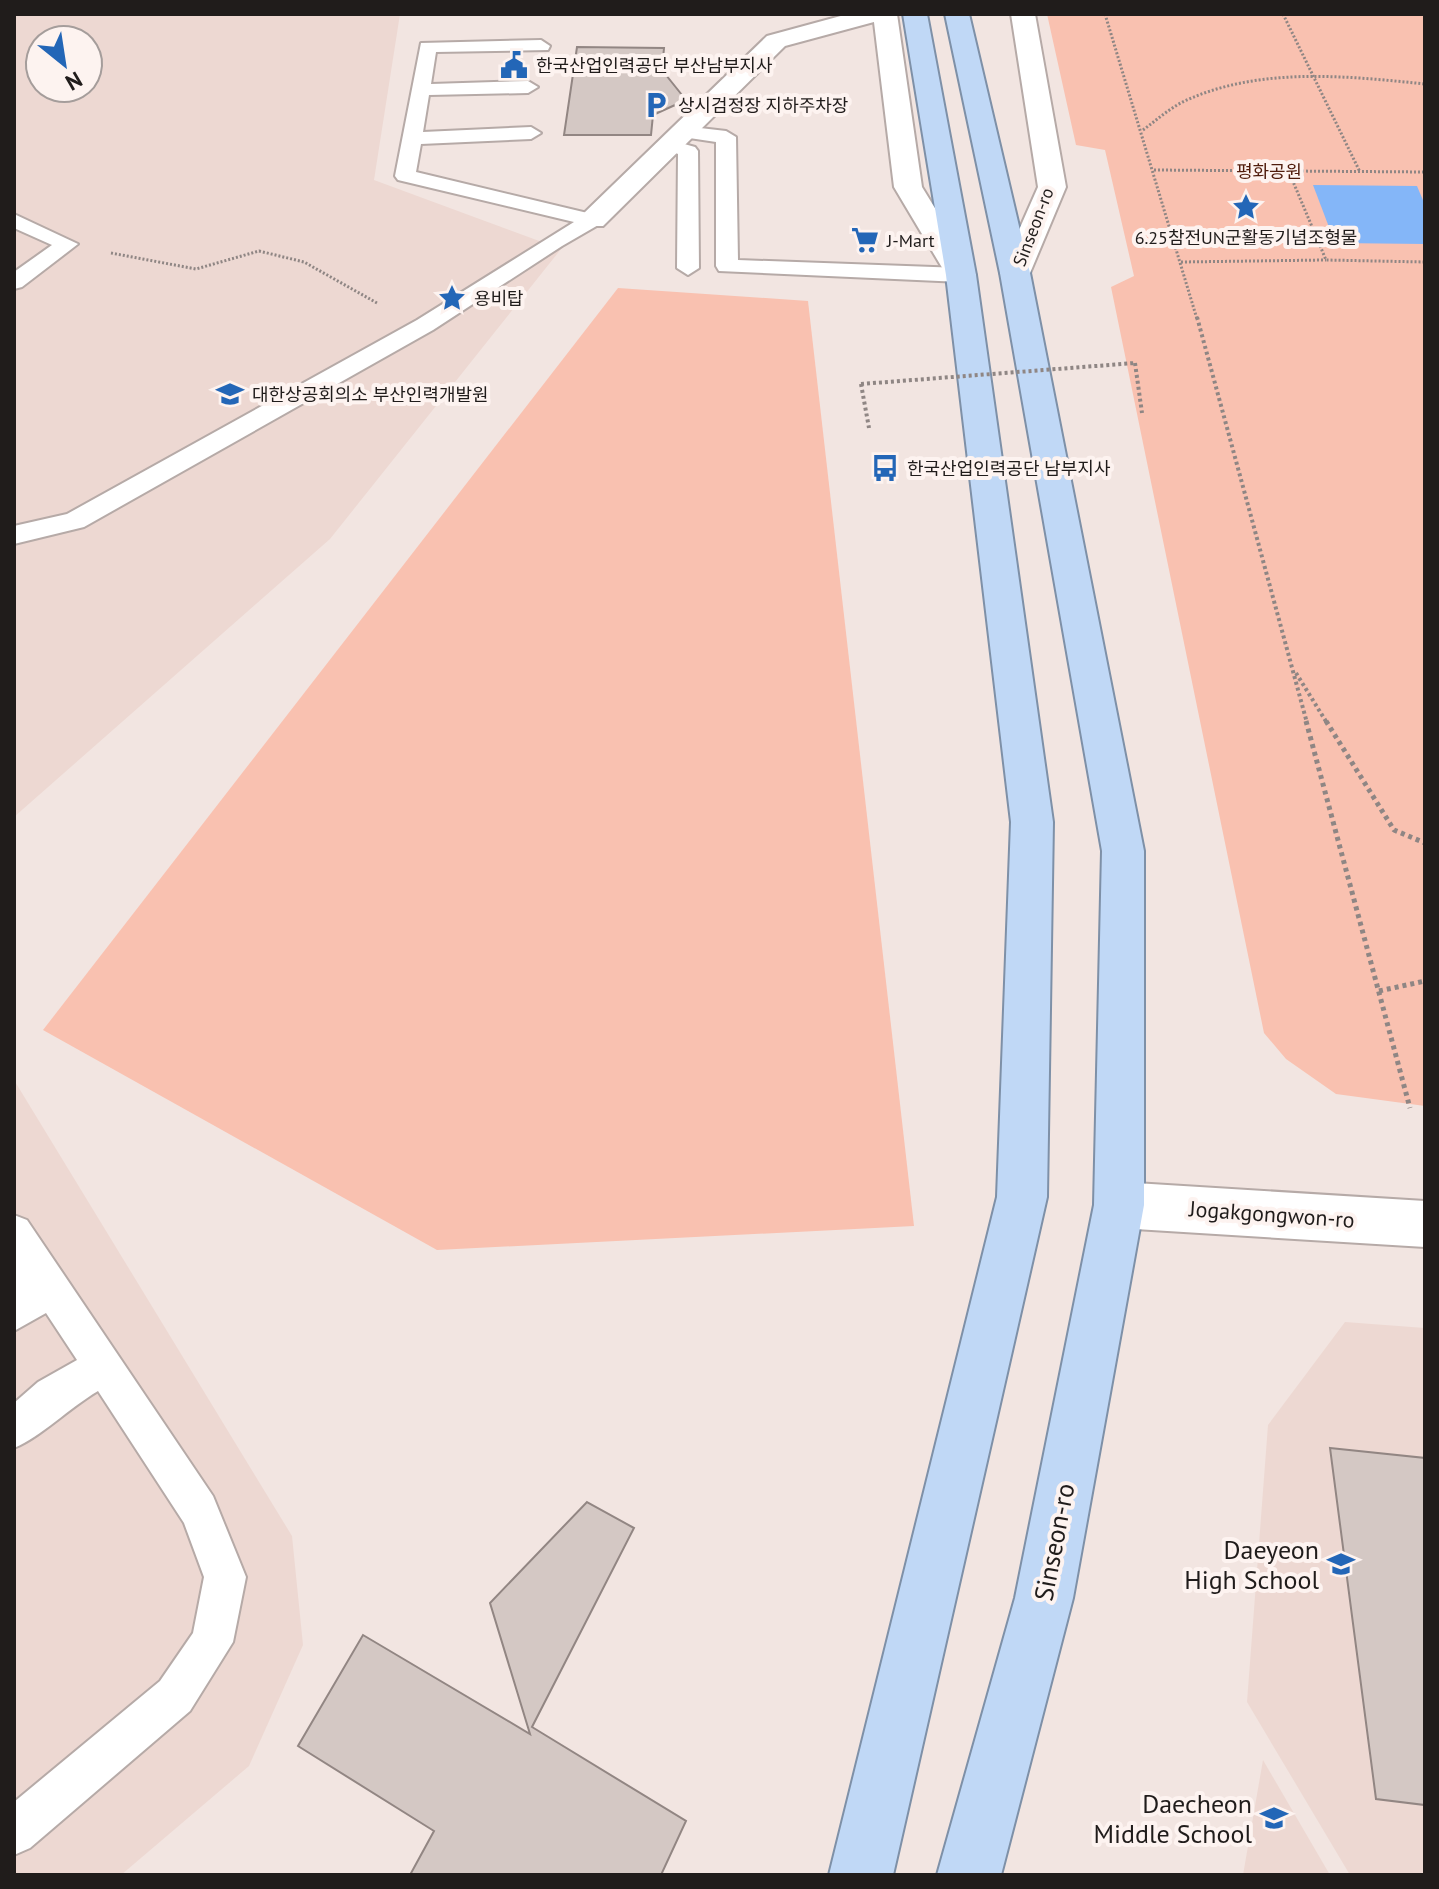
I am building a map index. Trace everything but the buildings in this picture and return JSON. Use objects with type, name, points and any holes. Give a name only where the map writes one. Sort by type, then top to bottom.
[{"type":"highway","points":[[861,1875],[1022,1197],[1032,822],[961,275],[915,14]]},
{"type":"highway","name":"Sinseon-ro","points":[[957,14],[1015,273],[1123,851],[1119,1205],[1044,1598],[969,1875]]},
{"type":"main road","points":[[593,220],[776,41],[876,14]]},
{"type":"main road","points":[[885,14],[908,187],[961,275]]},
{"type":"main road","name":"Sinseon-ro","points":[[1015,273],[1052,187],[1023,14]]},
{"type":"main road","name":"Jogakgongwon-ro","points":[[1119,1205],[1425,1224]]},
{"type":"lane","points":[[541,46],[428,47],[405,176],[593,220]]},
{"type":"lane","points":[[420,90],[528,87]]},
{"type":"lane","points":[[412,138],[531,133]]},
{"type":"lane","points":[[677,139],[726,137],[727,266],[961,275]]},
{"type":"lane","points":[[677,139],[688,151],[688,268]]},
{"type":"lane","points":[[14,535],[75,521],[425,325],[593,220]]},
{"type":"lane","points":[[18,226],[67,244]]},
{"type":"lane","points":[[14,282],[67,244]]},
{"type":"lane","points":[[14,1232],[32,1282],[101,1368],[199,1510],[225,1577],[212,1642],[175,1696],[14,1832]]},
{"type":"lane","points":[[14,1313],[32,1282]]},
{"type":"lane","points":[[14,1428],[52,1396],[101,1368]]},
{"type":"path","points":[[1105,14],[1181,262],[1410,1108]]},
{"type":"path","points":[[1283,14],[1360,172]]},
{"type":"path","points":[[1143,130],[1187,99],[1255,81],[1312,75],[1425,84]]},
{"type":"path","points":[[1154,170],[1425,172]]},
{"type":"path","points":[[1289,172],[1326,260]]},
{"type":"path","points":[[67,244],[196,269],[259,251],[304,262],[332,275],[363,296],[425,325]]},
{"type":"path","points":[[1181,262],[1425,262]]},
{"type":"path","points":[[869,428],[861,384],[1135,363],[1142,413]]},
{"type":"path","points":[[1291,665],[1394,830],[1425,843]]},
{"type":"path","points":[[1379,991],[1425,981]]},
{"type":"shaded area","name":"대한상공회의소 부산인력개발원","points":[[14,14],[400,14],[374,180],[561,249],[330,539],[14,817]]},
{"type":"shaded area","points":[[14,1080],[292,1536],[303,1645],[249,1766],[121,1875],[14,1875]]},
{"type":"shaded area","name":"Daeyeon High School","points":[[1345,1322],[1425,1328],[1425,1875],[1350,1875],[1247,1702],[1268,1425]]},
{"type":"shaded area","name":"Daecheon Middle School","points":[[1263,1760],[1330,1875],[1243,1875]]},
{"type":"green space","name":"평화공원","points":[[1047,14],[1425,14],[1425,1106],[1336,1094],[1286,1059],[1264,1033],[1111,287],[1134,276],[1105,150],[1076,145]]},
{"type":"green space","points":[[618,288],[808,301],[914,1226],[437,1250],[43,1030]]},
{"type":"water","points":[[1313,185],[1417,186],[1425,205],[1425,244],[1335,243]]},
{"type":"place","name":"한국산업인력공단 부산남부지사","points":[[514,65]]},
{"type":"place","name":"상시검정장 지하주차장","points":[[656,105]]},
{"type":"place","name":"6.25참전UN군활동기념조형물","points":[[1246,207]]},
{"type":"place","name":"J-Mart","points":[[865,240]]},
{"type":"place","name":"용비탑","points":[[452,298]]},
{"type":"place","name":"대한상공회의소 부산인력개발원","points":[[230,394]]},
{"type":"place","name":"한국산업인력공단 남부지사","points":[[885,468]]},
{"type":"place","name":"Daeyeon High School","points":[[1341,1564]]},
{"type":"place","name":"Daecheon Middle School","points":[[1274,1818]]}]
